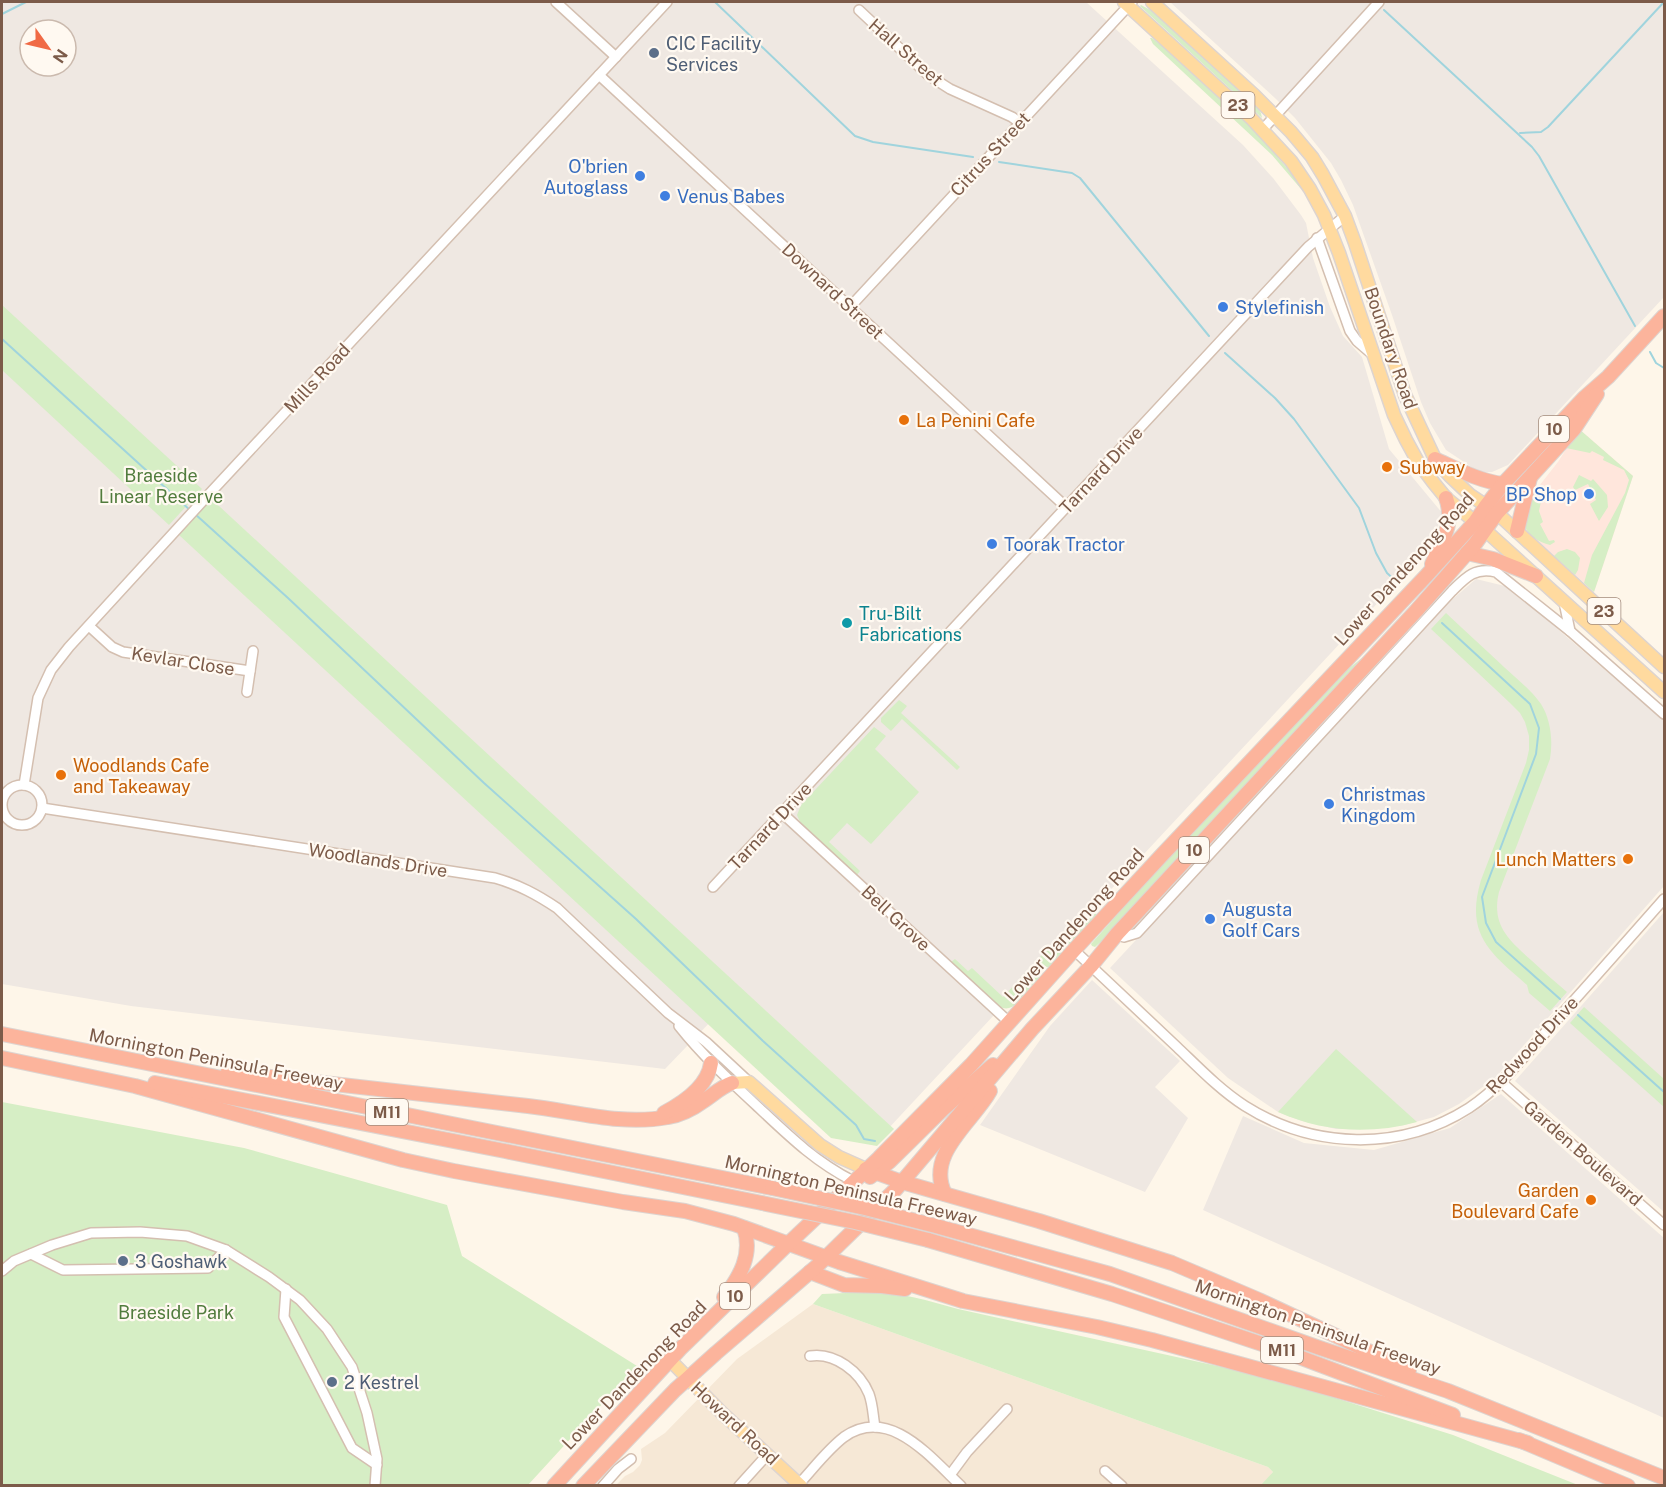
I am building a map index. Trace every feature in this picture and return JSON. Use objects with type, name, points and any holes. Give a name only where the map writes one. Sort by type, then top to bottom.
[{"type":"highway","name":"Lower Dandenong Road","points":[[583,1485],[624,1441],[688,1379],[810,1272],[902,1182],[1022,1040],[1091,966],[1117,934],[1467,553],[1503,484],[1665,316]]},
{"type":"highway","name":"Lower Dandenong Road","points":[[1491,509],[1531,476],[1574,429],[1608,377]]},
{"type":"highway","points":[[1436,459],[1466,474],[1503,484]]},
{"type":"highway","points":[[1517,531],[1531,476]]},
{"type":"highway","points":[[1426,576],[1450,521],[1446,498]]},
{"type":"highway","name":"Lower Dandenong Road","points":[[871,1171],[1314,693],[1426,576],[1480,526]]},
{"type":"highway","points":[[1467,553],[1493,559],[1536,576]]},
{"type":"highway","name":"Mornington Peninsula Freeway","points":[[2,1034],[772,1188],[936,1226],[1110,1274],[1448,1391],[1665,1478]]},
{"type":"highway","points":[[854,1181],[863,1180],[871,1171],[889,1162],[957,1095],[1022,1040]]},
{"type":"highway","points":[[2,1056],[135,1086],[454,1172],[708,1216],[948,1296],[989,1307],[1097,1327],[1152,1340],[1528,1443]]},
{"type":"highway","name":"Mornington Peninsula Freeway","points":[[2,1056],[368,1124],[855,1221],[928,1240],[1112,1294],[1271,1347],[1528,1443],[1628,1485]]},
{"type":"highway","points":[[945,1194],[942,1188],[941,1173],[945,1152],[951,1140],[984,1101],[1008,1058]]},
{"type":"highway","points":[[131,1061],[543,1108],[626,1120],[648,1120],[682,1113],[698,1106],[724,1086],[732,1083]]},
{"type":"highway","points":[[648,1120],[674,1108],[692,1094],[708,1073],[711,1063]]},
{"type":"highway","points":[[871,1171],[1172,1263],[1492,1409]]},
{"type":"highway","name":"Lower Dandenong Road","points":[[554,1485],[670,1360],[854,1181]]},
{"type":"highway","points":[[681,1349],[740,1274],[747,1250],[744,1228]]},
{"type":"highway","points":[[810,1272],[844,1285],[889,1287],[948,1296]]},
{"type":"main road","name":"Boundary Road","points":[[1152,2],[1275,115],[1312,157],[1345,216],[1405,395],[1436,459],[1470,495],[1517,531],[1665,667]]},
{"type":"main road","name":"Boundary Road","points":[[1128,3],[1263,129],[1301,174],[1330,227],[1394,415],[1418,462],[1446,498],[1665,692]]},
{"type":"main road","points":[[732,1083],[749,1082]]},
{"type":"main road","name":"Woodlands Drive","points":[[749,1082],[820,1144],[839,1157],[871,1171]]},
{"type":"main road","name":"Howard Road","points":[[670,1360],[800,1485]]},
{"type":"street","points":[[556,2],[616,57]]},
{"type":"street","name":"Mills Road","points":[[24,785],[38,698],[51,670],[210,492],[667,2]]},
{"type":"street","points":[[1263,129],[1379,2]]},
{"type":"street","name":"Citrus Street","points":[[850,307],[1128,3]]},
{"type":"street","name":"Hall Street","points":[[858,10],[928,75],[950,89],[1012,117],[1019,123]]},
{"type":"street","name":"Downard Street","points":[[599,75],[1066,507]]},
{"type":"street","name":"Tarnard Drive","points":[[713,887],[1317,238],[1345,216]]},
{"type":"street","name":"Boundary Road","points":[[1317,238],[1350,331],[1357,341],[1372,354]]},
{"type":"street","name":"Lower Dandenong Road","points":[[1117,934],[1124,937],[1137,933],[1462,581],[1477,571],[1486,569],[1496,572],[1570,630]]},
{"type":"street","name":"Lower Dandenong Road","points":[[1443,600],[1446,576]]},
{"type":"street","points":[[1564,602],[1570,630],[1665,714]]},
{"type":"street","name":"Kevlar Close","points":[[89,626],[112,646],[123,652],[250,671]]},
{"type":"street","name":"Kevlar Close","points":[[247,692],[253,651]]},
{"type":"street","points":[[30,786],[39,794],[42,808],[32,822],[19,824],[5,814],[2,801],[13,787],[30,786]]},
{"type":"street","name":"Woodlands Drive","points":[[42,808],[495,878],[516,885],[536,894],[557,908],[668,1013],[712,1048],[749,1082]]},
{"type":"street","name":"Bell Grove","points":[[782,813],[1010,1023]]},
{"type":"street","name":"Redwood Drive","points":[[1074,950],[1214,1082],[1244,1106],[1279,1125],[1320,1137],[1364,1141],[1397,1137],[1434,1126],[1469,1108],[1501,1082],[1665,899]]},
{"type":"street","name":"Woodlands Drive","points":[[668,1013],[711,1063],[797,1144],[817,1160],[854,1181]]},
{"type":"street","name":"Garden Boulevard","points":[[1501,1082],[1665,1225]]},
{"type":"street","points":[[2,1271],[14,1261],[52,1245],[91,1233],[187,1236],[225,1250],[269,1277],[300,1300],[327,1329],[352,1367],[367,1413],[377,1459],[375,1485]]},
{"type":"street","points":[[31,1254],[63,1270],[208,1268],[225,1250]]},
{"type":"street","points":[[286,1289],[284,1317],[352,1448],[376,1464]]},
{"type":"street","points":[[810,1356],[823,1355],[837,1360],[856,1375],[870,1396],[875,1427]]},
{"type":"street","points":[[950,1475],[967,1452],[1007,1409]]},
{"type":"street","points":[[800,1485],[842,1439],[858,1430],[875,1427],[903,1434],[960,1485]]},
{"type":"street","points":[[614,1473],[619,1464],[624,1441]]},
{"type":"street","points":[[739,1485],[767,1455]]},
{"type":"street","points":[[603,1485],[631,1459]]},
{"type":"street","points":[[1105,1471],[1122,1485]]},
{"type":"shaded area","points":[[2,2],[1086,2],[1243,145],[1273,178],[1301,215],[1306,223],[1313,258],[1330,307],[1343,336],[1362,357],[1389,449],[1443,514],[1440,523],[1412,566],[887,1130],[739,992],[665,1069],[131,1006],[2,984]]},
{"type":"shaded area","points":[[1170,2],[1664,2],[1664,297],[1508,465],[1492,472],[1478,471],[1446,450],[1430,423],[1353,205],[1331,163],[1295,118],[1276,99]]},
{"type":"shaded area","points":[[1579,429],[1633,476],[1594,592],[1525,529],[1532,495],[1558,462]]},
{"type":"shaded area","points":[[1476,579],[1509,587],[1664,721],[1664,886],[1495,1078],[1459,1104],[1434,1117],[1404,1125],[1374,1129],[1336,1129],[1302,1121],[1278,1112],[1228,1078],[1110,968],[1447,604]]},
{"type":"shaded area","points":[[1664,912],[1664,1212],[1515,1081]]},
{"type":"shaded area","points":[[1092,980],[1180,1061],[1155,1087],[1188,1118],[1145,1192],[980,1125],[1050,1026]]},
{"type":"shaded area","points":[[1501,1094],[1664,1238],[1664,1418],[1203,1210],[1243,1116],[1304,1143],[1374,1150],[1450,1128]]},
{"type":"shaded area","points":[[813,1304],[1268,1467],[1273,1472],[1261,1486],[615,1486],[640,1465],[641,1449],[665,1433],[737,1359]]},
{"type":"green space","points":[[1140,6],[1162,18],[1254,103],[1262,118]]},
{"type":"green space","points":[[1150,38],[1176,57],[1244,119],[1288,169],[1301,189],[1272,155],[1153,44]]},
{"type":"green space","name":"Braeside Linear Reserve","points":[[2,305],[202,489],[169,525],[2,370]]},
{"type":"green space","points":[[1579,429],[1633,476],[1594,592],[1584,583],[1592,555],[1625,493],[1629,480],[1624,470],[1603,460],[1604,457],[1592,451],[1590,453],[1566,448]]},
{"type":"green space","points":[[1579,475],[1591,481],[1593,479],[1607,495],[1608,507],[1599,521],[1590,504],[1596,500],[1588,484],[1575,490],[1573,487]]},
{"type":"green space","points":[[1538,490],[1543,492],[1539,511],[1543,522],[1540,524],[1549,541],[1554,540],[1555,542],[1550,545],[1534,538],[1523,523],[1532,495]]},
{"type":"green space","points":[[212,500],[894,1129],[877,1146],[831,1138],[179,535]]},
{"type":"green space","points":[[1567,549],[1575,552],[1580,558],[1575,575],[1554,556]]},
{"type":"green space","points":[[1446,613],[1533,694],[1541,704],[1549,724],[1550,759],[1499,892],[1497,904],[1500,923],[1509,938],[1567,992],[1550,1011],[1529,993],[1527,985],[1492,952],[1484,940],[1476,915],[1481,880],[1526,763],[1529,736],[1520,713],[1431,629]]},
{"type":"green space","points":[[1367,654],[1112,932],[1095,947],[1092,946],[1091,944],[1191,832],[1334,680]]},
{"type":"green space","points":[[899,700],[907,706],[901,713],[960,767],[957,770],[902,719],[891,731],[881,722],[881,718]]},
{"type":"green space","points":[[874,727],[886,736],[875,749],[919,792],[871,844],[847,823],[829,842],[860,871],[857,875],[801,824],[797,815],[801,805]]},
{"type":"green space","points":[[1089,906],[1097,915],[1050,968],[1039,962],[1039,958]]},
{"type":"green space","points":[[955,959],[968,971],[972,968],[1003,997],[1031,967],[1042,975],[1023,999],[1009,1008],[1004,1008],[999,1007],[951,962]]},
{"type":"green space","points":[[1584,1007],[1664,1079],[1664,1107],[1570,1023]]},
{"type":"green space","points":[[1336,1049],[1417,1122],[1381,1129],[1346,1129],[1312,1124],[1278,1112]]},
{"type":"green space","name":"Braeside Park","points":[[2,1102],[244,1148],[447,1205],[462,1256],[637,1366],[528,1485],[2,1485]]},
{"type":"green space","points":[[870,1292],[914,1298],[1272,1378],[1453,1435],[1578,1485],[1261,1485],[1273,1472],[1268,1467],[813,1304],[822,1294]]},
{"type":"waterway","points":[[2,14],[26,2]]},
{"type":"waterway","points":[[715,2],[855,136],[873,142],[973,157]]},
{"type":"waterway","points":[[1520,133],[1541,132],[1548,127],[1664,2]]},
{"type":"waterway","points":[[1384,10],[1532,147],[1635,326]]},
{"type":"waterway","points":[[999,162],[1072,173],[1080,178],[1209,336]]},
{"type":"waterway","points":[[2,339],[191,511]]},
{"type":"waterway","points":[[1650,352],[1656,363],[1664,368]]},
{"type":"waterway","points":[[1225,353],[1275,398],[1294,419],[1359,508],[1376,553],[1387,573],[1398,583]]},
{"type":"waterway","points":[[195,514],[288,598],[484,783],[636,919],[763,1041],[856,1125],[864,1139],[875,1141]]},
{"type":"waterway","points":[[1442,623],[1530,704],[1539,728],[1536,754],[1482,897],[1486,923],[1496,942],[1560,999]]},
{"type":"waterway","points":[[1578,1015],[1664,1092]]},
{"type":"place","name":"CIC Facility Services","points":[[654,53]]},
{"type":"place","name":"O'brien Autoglass","points":[[640,176]]},
{"type":"place","name":"Venus Babes","points":[[665,196]]},
{"type":"place","name":"Stylefinish","points":[[1223,307]]},
{"type":"place","name":"La Penini Cafe","points":[[904,420]]},
{"type":"place","name":"Subway","points":[[1387,467]]},
{"type":"place","name":"BP Shop","points":[[1589,494]]},
{"type":"place","name":"Toorak Tractor","points":[[992,544]]},
{"type":"place","name":"Tru-Bilt Fabrications","points":[[847,623]]},
{"type":"place","name":"Woodlands Cafe and Takeaway","points":[[61,775]]},
{"type":"place","name":"Christmas Kingdom","points":[[1329,804]]},
{"type":"place","name":"Lunch Matters","points":[[1628,859]]},
{"type":"place","name":"Augusta Golf Cars","points":[[1210,919]]},
{"type":"place","name":"Garden Boulevard Cafe","points":[[1591,1200]]},
{"type":"place","name":"3 Goshawk","points":[[123,1261]]},
{"type":"place","name":"2 Kestrel","points":[[332,1382]]}]
